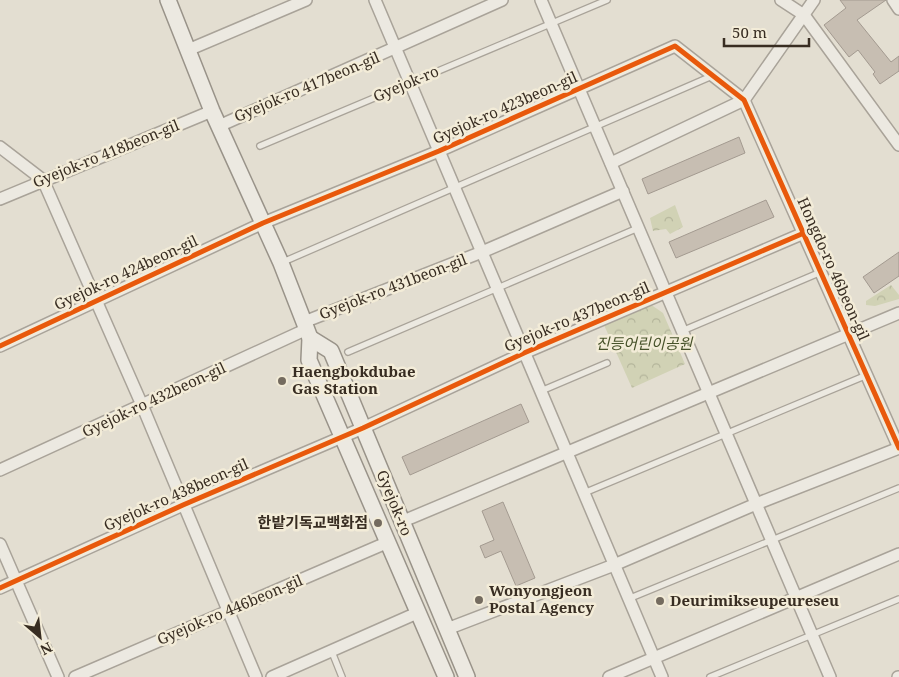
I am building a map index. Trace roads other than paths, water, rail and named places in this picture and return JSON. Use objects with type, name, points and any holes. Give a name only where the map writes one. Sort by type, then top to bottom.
[{"type":"main road","name":"Gyejok-ro","points":[[168,0],[212,111],[281,263],[307,330],[309,360],[386,543],[446,677]]},
{"type":"main road","name":"Gyejok-ro","points":[[307,330],[331,351],[467,677]]},
{"type":"street","points":[[188,50],[306,0]]},
{"type":"street","points":[[375,0],[396,49]]},
{"type":"street","name":"Gyejok-ro 417beon-gil","points":[[219,126],[396,49],[502,0]]},
{"type":"street","points":[[541,0],[579,89]]},
{"type":"street","points":[[781,0],[804,16],[899,145]]},
{"type":"street","points":[[610,163],[744,100],[814,0]]},
{"type":"street","points":[[893,0],[899,9]]},
{"type":"street","name":"Gyejok-ro 423beon-gil","points":[[263,223],[439,150],[675,46],[744,100]]},
{"type":"street","name":"Gyejok-ro 417beon-gil","points":[[396,49],[439,150]]},
{"type":"street","name":"Gyejok-ro 423beon-gil","points":[[579,89],[623,191]]},
{"type":"street","name":"Hongdo-ro 46beon-gil","points":[[744,100],[899,448]]},
{"type":"street","name":"Gyejok-ro 418beon-gil","points":[[0,199],[212,111]]},
{"type":"street","points":[[0,146],[43,180],[142,405],[256,677]]},
{"type":"street","name":"Gyejok-ro 423beon-gil","points":[[439,150],[482,252]]},
{"type":"street","points":[[623,191],[666,292]]},
{"type":"street","name":"Gyejok-ro 431beon-gil","points":[[307,330],[623,191]]},
{"type":"street","name":"Gyejok-ro 424beon-gil","points":[[0,346],[263,223]]},
{"type":"street","name":"Gyejok-ro 437beon-gil","points":[[363,428],[524,353],[804,233]]},
{"type":"street","name":"Gyejok-ro 431beon-gil","points":[[482,252],[524,353]]},
{"type":"street","name":"Gyejok-ro 437beon-gil","points":[[666,292],[830,677]]},
{"type":"street","points":[[401,522],[899,313]]},
{"type":"street","name":"Gyejok-ro 432beon-gil","points":[[0,470],[307,330]]},
{"type":"street","name":"Gyejok-ro 437beon-gil","points":[[524,353],[662,677]]},
{"type":"street","name":"Gyejok-ro 438beon-gil","points":[[0,588],[183,505],[363,428]]},
{"type":"street","points":[[447,629],[614,565],[756,504],[899,448]]},
{"type":"street","name":"Gyejok-ro 446beon-gil","points":[[75,677],[386,543]]},
{"type":"street","points":[[0,544],[58,677]]},
{"type":"street","points":[[609,677],[899,554]]},
{"type":"street","points":[[272,677],[417,613]]},
{"type":"lane","name":"Gyejok-ro","points":[[260,146],[607,0]]},
{"type":"lane","points":[[281,263],[713,76]]},
{"type":"lane","points":[[348,352],[638,228]]},
{"type":"lane","name":"Hongdo-ro 46beon-gil","points":[[682,331],[821,272]]},
{"type":"lane","points":[[541,391],[607,363]]},
{"type":"lane","points":[[584,493],[867,375]]},
{"type":"lane","points":[[628,599],[899,488]]},
{"type":"lane","points":[[710,677],[899,599]]},
{"type":"lane","points":[[332,652],[342,677]]},
{"type":"place","name":"Haengbokdubae Gas Station","points":[[282,381]]},
{"type":"place","name":"한밭기독교백화점","points":[[378,523]]},
{"type":"place","name":"Wonyongjeon Postal Agency","points":[[479,600]]},
{"type":"place","name":"Deurimikseupeureseu","points":[[660,601]]},
{"type":"park label","name":"진등어린이공원","points":[[644,344]]}]
